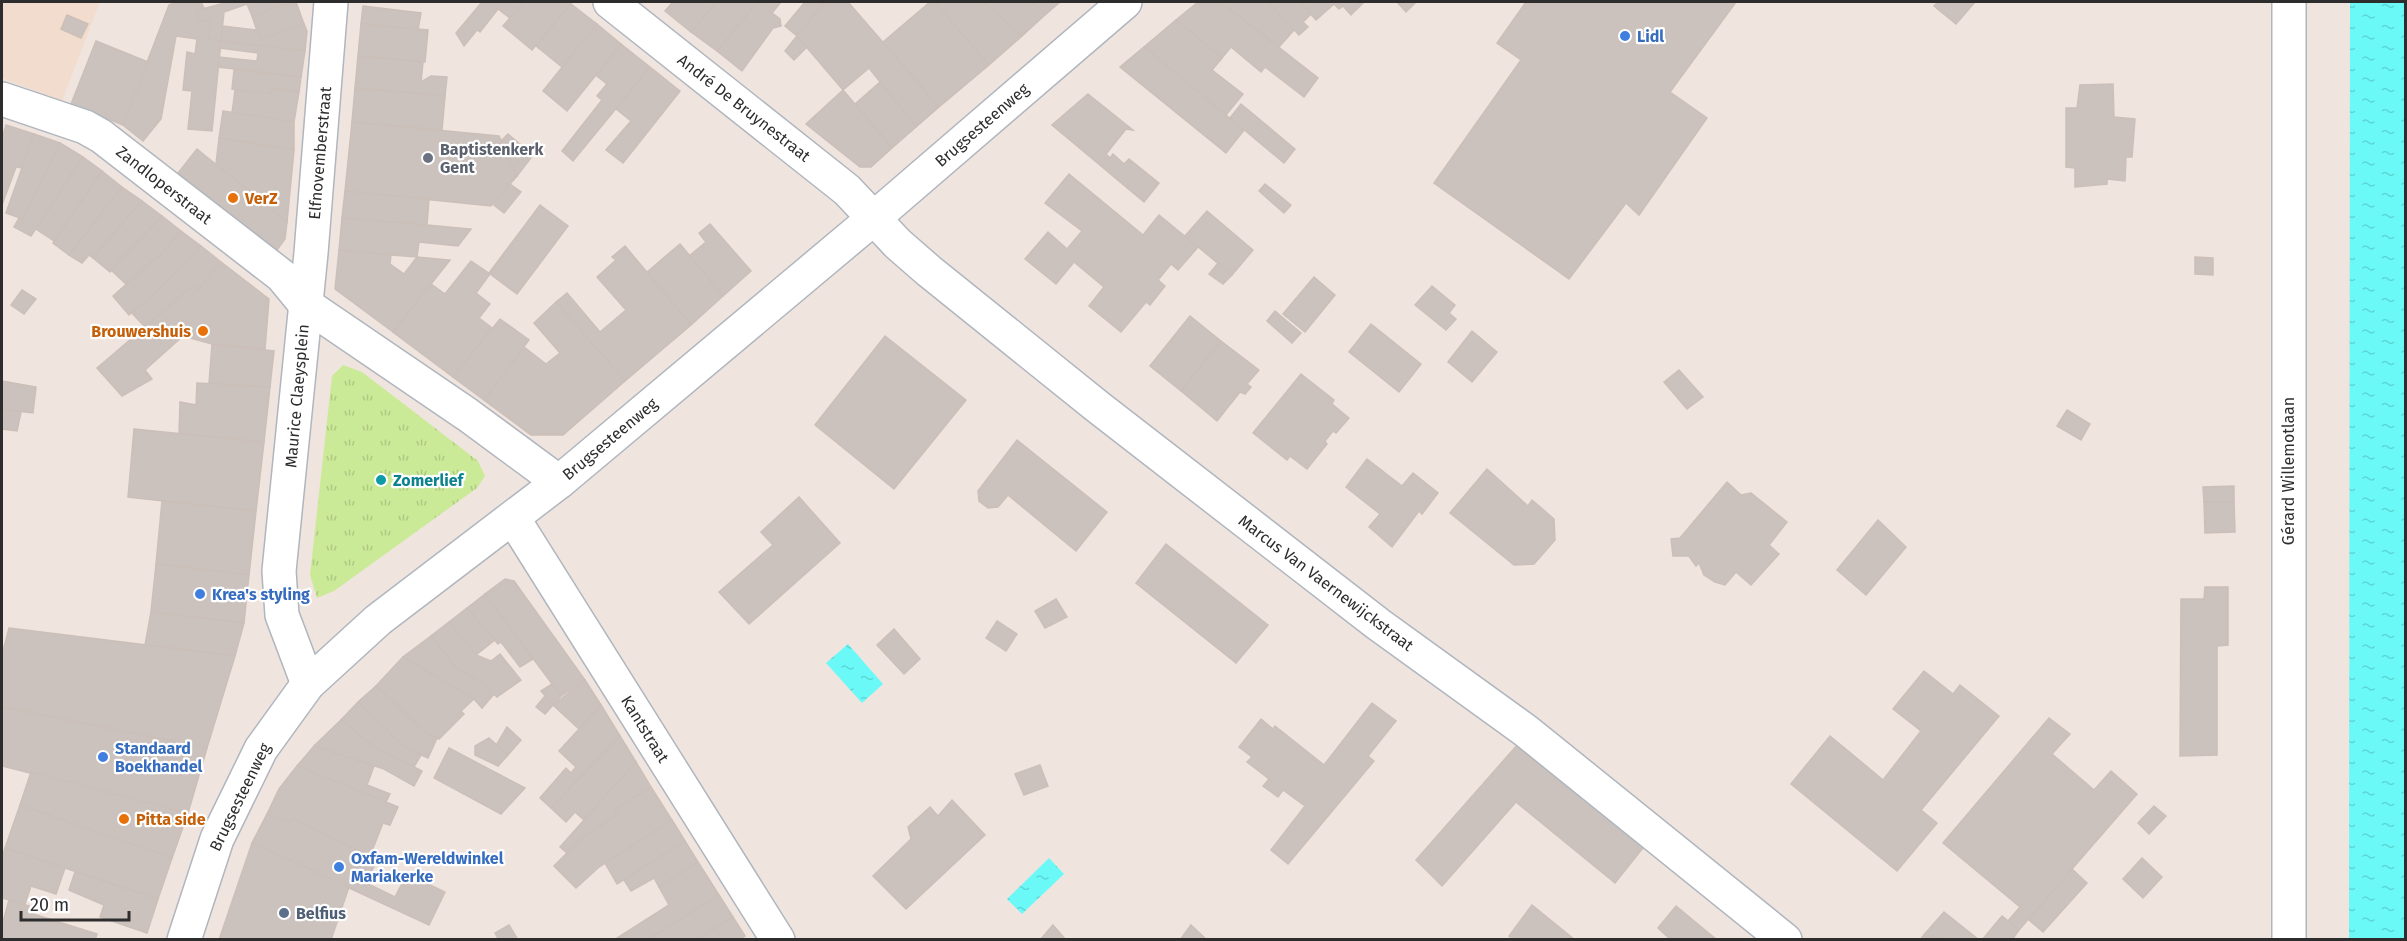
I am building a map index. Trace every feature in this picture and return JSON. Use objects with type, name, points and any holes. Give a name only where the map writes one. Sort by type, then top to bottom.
[{"type":"street","name":"Elfnovemberstraat","points":[[305,304],[332,2]]},
{"type":"street","name":"André De Bruynestraat","points":[[610,2],[847,189],[874,218]]},
{"type":"street","name":"Brugsesteenweg","points":[[184,939],[218,839],[261,749],[308,684],[378,620],[559,482],[874,218],[1125,2]]},
{"type":"street","name":"Gérard Willemotlaan","points":[[2289,2],[2289,939]]},
{"type":"street","name":"Zandloperstraat","points":[[2,99],[85,127],[101,136],[282,276],[305,304]]},
{"type":"street","name":"Marcus Van Vaernewijckstraat","points":[[874,218],[929,271],[1098,407],[1378,624],[1526,731],[1785,939]]},
{"type":"street","name":"Maurice Claeysplein","points":[[308,684],[282,615],[279,571],[305,304],[468,415],[559,482]]},
{"type":"street","name":"Kantstraat","points":[[513,518],[778,939]]},
{"type":"shaded area","points":[[2,2],[100,2],[62,101],[2,78]]},
{"type":"green space","points":[[343,365],[362,372],[478,461],[485,476],[477,488],[334,591],[317,598],[310,575],[332,376]]},
{"type":"water","points":[[2350,2],[2405,2],[2405,939],[2349,939]]},
{"type":"water","points":[[848,644],[883,684],[862,703],[826,663]]},
{"type":"water","points":[[1049,858],[1064,874],[1022,914],[1007,899]]},
{"type":"building","points":[[176,2],[201,2],[204,8],[195,11],[201,21],[211,20],[209,39],[221,41],[212,131],[188,129],[192,91],[183,90],[187,52],[195,54],[197,39],[176,36],[161,119],[143,141],[123,125],[169,5]]},
{"type":"building","points":[[228,2],[292,2],[252,16],[247,4],[224,12],[221,41],[209,39],[211,20],[201,21],[195,11]]},
{"type":"building","points":[[296,2],[304,24],[260,40],[252,16]]},
{"type":"building","points":[[482,2],[524,2],[510,18],[498,9],[480,32],[477,30],[464,46],[456,33]]},
{"type":"building","points":[[524,2],[568,2],[571,4],[532,50],[503,26]]},
{"type":"building","points":[[673,2],[717,2],[691,32],[665,11]]},
{"type":"building","points":[[717,2],[758,2],[717,51],[691,32]]},
{"type":"building","points":[[758,2],[781,2],[772,13],[780,19],[781,26],[773,28],[742,71],[717,51]]},
{"type":"building","points":[[805,2],[823,3],[797,36],[785,26]]},
{"type":"building","points":[[825,2],[848,2],[939,107],[916,127],[869,68],[843,90],[797,36]]},
{"type":"building","points":[[930,2],[935,2],[989,65],[939,107],[883,42]]},
{"type":"building","points":[[935,2],[984,2],[1022,36],[989,65]]},
{"type":"building","points":[[984,2],[1032,2],[1046,14],[1022,36]]},
{"type":"building","points":[[1032,2],[1060,2],[1046,14]]},
{"type":"building","points":[[1198,2],[1221,2],[1318,78],[1304,97],[1265,67],[1261,72],[1231,47],[1222,58],[1176,20]]},
{"type":"building","points":[[1221,2],[1268,2],[1294,30],[1279,47]]},
{"type":"building","points":[[1268,2],[1300,2],[1311,14],[1303,22],[1308,27],[1299,35]]},
{"type":"building","points":[[1300,2],[1332,2],[1334,4],[1316,20]]},
{"type":"building","points":[[1332,2],[1364,2],[1351,15],[1343,6],[1339,9]]},
{"type":"building","points":[[1397,2],[1416,2],[1406,12]]},
{"type":"building","points":[[1526,2],[1736,2],[1670,92],[1707,118],[1639,215],[1626,203],[1569,279],[1434,183],[1521,60],[1497,43]]},
{"type":"building","points":[[1938,2],[1975,2],[1956,24],[1934,6]]},
{"type":"building","points":[[571,4],[597,24],[562,67],[536,46]]},
{"type":"building","points":[[363,6],[421,13],[418,30],[361,24]]},
{"type":"building","points":[[67,15],[88,24],[81,38],[61,29]]},
{"type":"building","points":[[1176,20],[1222,58],[1212,70],[1243,94],[1226,115],[1144,47]]},
{"type":"building","points":[[304,24],[307,31],[305,51],[221,41],[223,26],[257,30],[260,40]]},
{"type":"building","points":[[361,24],[428,30],[425,62],[358,56]]},
{"type":"building","points":[[597,24],[621,44],[567,111],[543,91]]},
{"type":"building","points":[[797,36],[807,47],[794,60],[785,51]]},
{"type":"building","points":[[96,41],[148,62],[123,125],[71,104]]},
{"type":"building","points":[[221,41],[305,51],[301,77],[218,67],[219,57],[257,61],[258,53],[220,48]]},
{"type":"building","points":[[621,44],[650,67],[573,161],[562,151],[602,100],[597,96],[607,84],[597,76]]},
{"type":"building","points":[[1144,47],[1244,130],[1226,153],[1120,67]]},
{"type":"building","points":[[358,56],[423,62],[421,82],[431,76],[447,77],[445,96],[355,88]]},
{"type":"building","points":[[650,67],[680,91],[623,163],[606,150],[631,121],[616,109]]},
{"type":"building","points":[[234,70],[301,77],[299,92],[272,88],[271,94],[232,89]]},
{"type":"building","points":[[880,82],[916,127],[892,148],[855,104]]},
{"type":"building","points":[[2113,84],[2114,117],[2135,119],[2132,157],[2126,157],[2125,181],[2107,179],[2107,184],[2075,187],[2075,168],[2066,167],[2066,108],[2077,108],[2080,85]]},
{"type":"building","points":[[272,88],[299,92],[294,122],[232,113],[235,90],[271,94]]},
{"type":"building","points":[[355,88],[445,96],[442,130],[352,122]]},
{"type":"building","points":[[843,90],[892,148],[871,167],[860,167],[806,124]]},
{"type":"building","points":[[1088,94],[1133,130],[1126,129],[1106,154],[1110,158],[1113,154],[1124,164],[1129,159],[1159,183],[1144,202],[1052,125]]},
{"type":"building","points":[[1241,104],[1295,149],[1284,163],[1230,118]]},
{"type":"building","points":[[223,111],[294,122],[294,150],[219,138]]},
{"type":"building","name":"Baptistenkerk Gent","points":[[352,122],[499,136],[517,176],[491,206],[345,191]]},
{"type":"building","points":[[6,125],[34,134],[22,168],[16,167],[2,205],[2,138]]},
{"type":"building","points":[[34,134],[60,143],[23,219],[6,213]]},
{"type":"building","points":[[508,134],[533,155],[517,176],[501,141]]},
{"type":"building","points":[[219,138],[294,150],[287,222],[216,164]]},
{"type":"building","points":[[60,143],[83,157],[31,236],[14,227],[19,218],[23,219]]},
{"type":"building","name":"VerZ","points":[[197,149],[287,222],[285,239],[277,250],[178,173]]},
{"type":"building","points":[[83,157],[102,171],[54,241],[36,229]]},
{"type":"building","points":[[102,171],[122,187],[69,255],[53,243]]},
{"type":"building","points":[[1069,174],[1143,235],[1159,215],[1198,247],[1178,270],[1171,264],[1158,280],[1165,286],[1150,305],[1146,302],[1121,332],[1089,306],[1104,287],[1074,262],[1056,284],[1025,259],[1048,232],[1067,249],[1082,231],[1045,203]]},
{"type":"building","points":[[510,184],[521,192],[504,213],[494,205]]},
{"type":"building","points":[[1265,184],[1291,205],[1284,213],[1259,191]]},
{"type":"building","points":[[122,187],[142,201],[93,258],[89,255],[82,263],[69,255]]},
{"type":"building","points":[[345,191],[429,199],[427,225],[342,218]]},
{"type":"building","points":[[142,201],[162,216],[110,272],[93,258]]},
{"type":"building","points":[[540,205],[568,226],[517,294],[489,273]]},
{"type":"building","points":[[1207,211],[1253,250],[1232,275],[1185,236]]},
{"type":"building","points":[[162,216],[181,231],[157,259],[126,284],[111,270]]},
{"type":"building","points":[[342,218],[471,229],[458,246],[419,242],[417,257],[391,255],[339,250]]},
{"type":"building","points":[[710,224],[751,271],[723,296],[689,256],[706,242],[699,233]]},
{"type":"building","points":[[181,231],[201,246],[152,296],[129,315],[113,296],[157,259]]},
{"type":"building","points":[[680,244],[723,296],[691,325],[647,272]]},
{"type":"building","points":[[201,246],[221,262],[198,290],[193,286],[145,327],[132,313]]},
{"type":"building","points":[[625,246],[691,325],[625,381],[556,302],[567,293],[600,332],[626,310],[597,277],[616,260],[612,257]]},
{"type":"building","points":[[339,250],[391,255],[390,264],[404,274],[417,257],[450,260],[393,332],[335,289]]},
{"type":"building","points":[[2195,257],[2213,258],[2213,275],[2195,274]]},
{"type":"building","points":[[471,261],[490,274],[476,293],[490,304],[479,318],[492,328],[453,377],[393,332],[431,284],[445,294]]},
{"type":"building","name":"Brouwershuis","points":[[221,262],[269,299],[265,349],[212,344],[183,336],[145,370],[152,379],[122,396],[97,368],[193,286],[198,290]]},
{"type":"building","points":[[1218,263],[1232,275],[1223,284],[1209,274]]},
{"type":"building","points":[[1314,277],[1335,295],[1305,332],[1283,314]]},
{"type":"building","points":[[1432,286],[1455,305],[1449,313],[1456,319],[1446,330],[1415,305]]},
{"type":"building","points":[[22,290],[36,299],[24,314],[11,305]]},
{"type":"building","points":[[556,302],[625,381],[563,435],[531,435],[484,400],[524,347],[546,364],[560,353],[534,323]]},
{"type":"building","points":[[1275,311],[1301,333],[1292,343],[1267,321]]},
{"type":"building","points":[[1190,316],[1221,341],[1181,391],[1150,366]]},
{"type":"building","points":[[500,319],[529,340],[484,400],[453,377]]},
{"type":"building","points":[[1371,324],[1421,364],[1399,392],[1349,352]]},
{"type":"building","points":[[1472,331],[1497,352],[1472,382],[1448,362]]},
{"type":"building","points":[[885,336],[966,400],[894,489],[815,425]]},
{"type":"building","points":[[1221,341],[1259,370],[1247,384],[1251,387],[1245,394],[1240,392],[1217,421],[1181,391]]},
{"type":"building","points":[[212,344],[274,351],[270,387],[209,383]]},
{"type":"building","points":[[1679,370],[1703,397],[1687,409],[1664,382]]},
{"type":"building","points":[[1301,374],[1334,400],[1332,404],[1349,418],[1336,433],[1333,431],[1325,441],[1327,444],[1307,469],[1290,456],[1287,460],[1253,433]]},
{"type":"building","points":[[2,381],[36,387],[33,413],[2,409]]},
{"type":"building","points":[[197,383],[270,387],[264,442],[179,434],[180,402],[196,405]]},
{"type":"building","points":[[2,409],[21,412],[17,431],[2,429]]},
{"type":"building","points":[[2067,410],[2090,424],[2081,440],[2057,426]]},
{"type":"building","points":[[134,429],[264,442],[256,511],[128,497]]},
{"type":"building","points":[[1017,440],[1107,512],[1076,551],[1008,495],[998,507],[988,508],[979,501],[978,491]]},
{"type":"building","points":[[1367,459],[1402,486],[1413,473],[1438,493],[1422,514],[1419,511],[1392,547],[1369,527],[1380,514],[1346,487]]},
{"type":"building","points":[[1487,469],[1528,506],[1532,500],[1554,519],[1555,540],[1534,564],[1514,565],[1450,513]]},
{"type":"building","points":[[1727,482],[1741,495],[1751,493],[1787,522],[1769,545],[1779,554],[1751,585],[1736,572],[1725,585],[1715,582],[1704,575],[1699,563],[1696,566],[1689,556],[1673,556],[1671,539],[1680,538]]},
{"type":"building","points":[[2234,486],[2234,502],[2204,502],[2203,487]]},
{"type":"building","points":[[799,497],[840,543],[749,624],[719,592],[773,545],[761,532]]},
{"type":"building","points":[[162,501],[256,511],[249,575],[156,564]]},
{"type":"building","points":[[2204,502],[2234,502],[2235,532],[2205,533]]},
{"type":"building","points":[[1878,520],[1906,547],[1866,595],[1837,570]]},
{"type":"building","points":[[1166,544],[1268,625],[1236,663],[1136,583]]},
{"type":"building","name":"Krea's styling","points":[[156,564],[249,575],[244,623],[151,612]]},
{"type":"building","points":[[505,579],[514,581],[585,680],[561,696],[485,594]]},
{"type":"building","points":[[2205,587],[2228,587],[2228,645],[2217,646],[2217,755],[2180,756],[2181,599],[2204,599]]},
{"type":"building","points":[[485,594],[533,659],[520,667],[501,642],[498,644],[467,608]]},
{"type":"building","points":[[1056,599],[1067,617],[1045,628],[1035,611]]},
{"type":"building","points":[[467,608],[495,640],[476,655],[449,622]]},
{"type":"building","points":[[151,612],[244,623],[235,656],[145,645]]},
{"type":"building","points":[[997,621],[1017,634],[1006,651],[986,638]]},
{"type":"building","points":[[449,622],[476,655],[491,661],[500,654],[521,680],[497,697],[481,682],[457,669],[431,636]]},
{"type":"building","points":[[9,628],[235,656],[207,748],[2,707],[2,655]]},
{"type":"building","points":[[894,629],[920,659],[904,674],[877,645]]},
{"type":"building","points":[[431,636],[457,669],[481,682],[494,694],[482,708],[474,699],[403,657]]},
{"type":"building","points":[[403,657],[474,699],[461,711],[464,714],[439,739],[425,732],[376,686]]},
{"type":"building","points":[[1924,671],[1953,694],[1960,685],[1999,716],[1921,810],[1937,823],[1897,871],[1791,784],[1830,736],[1883,780],[1921,731],[1893,709]]},
{"type":"building","points":[[585,680],[601,705],[579,729],[553,705]]},
{"type":"building","points":[[552,684],[561,696],[553,705],[541,691]]},
{"type":"building","points":[[376,686],[425,732],[437,738],[428,758],[406,748],[358,702]]},
{"type":"building","points":[[545,696],[553,705],[545,714],[536,707]]},
{"type":"building","points":[[358,702],[406,748],[421,755],[414,767],[374,747],[341,720]]},
{"type":"building","points":[[1372,703],[1396,721],[1368,756],[1374,761],[1288,864],[1271,850],[1305,806],[1283,790],[1278,797],[1263,786],[1269,779],[1247,762],[1252,757],[1239,747],[1261,719],[1273,729],[1275,726],[1324,765]]},
{"type":"building","points":[[601,705],[620,736],[551,808],[540,798],[566,768],[571,773],[576,767],[559,751]]},
{"type":"building","name":"Standaard Boekhandel","points":[[2,707],[207,748],[188,813],[2,766]]},
{"type":"building","points":[[2049,718],[2070,734],[2052,754],[2094,790],[2111,771],[2137,794],[2019,930],[2008,921],[2020,907],[1943,843]]},
{"type":"building","points":[[341,720],[374,747],[422,771],[414,786],[384,769],[314,746]]},
{"type":"building","points":[[507,727],[521,740],[508,755],[497,744]]},
{"type":"building","points":[[620,736],[636,762],[584,820],[575,812],[566,822],[551,808]]},
{"type":"building","points":[[489,738],[508,755],[498,766],[475,755],[475,746]]},
{"type":"building","points":[[1519,743],[1646,844],[1615,883],[1516,802],[1442,886],[1416,860]]},
{"type":"building","points":[[314,746],[374,766],[367,785],[390,794],[386,802],[297,766]]},
{"type":"building","points":[[449,748],[525,788],[501,814],[434,778]]},
{"type":"building","points":[[636,762],[651,787],[614,810],[617,815],[582,838],[567,853],[560,847]]},
{"type":"building","points":[[1040,765],[1048,786],[1024,795],[1015,774]]},
{"type":"building","points":[[297,766],[398,807],[390,825],[383,823],[370,856],[292,818],[289,823],[267,814],[279,789]]},
{"type":"building","name":"Pitta side","points":[[31,772],[188,813],[172,858],[20,805]]},
{"type":"building","points":[[651,787],[672,820],[599,867],[576,888],[554,866],[582,838],[617,815],[614,810]]},
{"type":"building","points":[[952,800],[985,835],[906,909],[873,876],[911,839],[908,827],[930,807],[938,816]]},
{"type":"building","points":[[20,805],[172,858],[158,899],[5,848]]},
{"type":"building","points":[[2154,806],[2166,816],[2149,834],[2138,823]]},
{"type":"building","name":"Oxfam-Wereldwinkel Mariakerke","points":[[267,814],[289,823],[292,818],[377,860],[366,883],[395,897],[407,874],[445,892],[429,925],[252,843]]},
{"type":"building","points":[[672,820],[685,841],[617,884],[605,863]]},
{"type":"building","points":[[685,841],[698,862],[659,887],[654,878],[631,891],[624,880]]},
{"type":"building","name":"Belfius","points":[[252,843],[349,887],[331,940],[219,940]]},
{"type":"building","points":[[5,848],[65,868],[56,894],[31,886],[25,904],[2,898],[2,858]]},
{"type":"building","points":[[2142,858],[2162,877],[2143,898],[2123,879]]},
{"type":"building","points":[[698,862],[719,895],[647,940],[614,940],[669,905],[659,887]]},
{"type":"building","points":[[2072,869],[2087,883],[2043,932],[2029,920]]},
{"type":"building","points":[[75,872],[158,899],[147,933],[100,917],[104,905],[69,890]]},
{"type":"building","points":[[719,895],[733,917],[696,940],[647,940]]},
{"type":"building","points":[[9,900],[29,906],[27,912],[97,934],[95,940],[2,940],[2,925]]},
{"type":"building","points":[[1532,905],[1575,940],[1514,940],[1509,936]]},
{"type":"building","points":[[1676,906],[1717,940],[1671,940],[1658,928]]},
{"type":"building","points":[[1944,912],[1979,940],[1922,937]]},
{"type":"building","points":[[2002,916],[2019,930],[2012,940],[1982,940]]},
{"type":"building","points":[[733,917],[745,936],[739,940],[696,940]]},
{"type":"building","points":[[509,925],[518,940],[499,940],[495,933]]},
{"type":"building","points":[[1053,925],[1066,940],[1040,940]]},
{"type":"building","points":[[1191,925],[1207,940],[1180,940]]},
{"type":"place","name":"Lidl","points":[[1625,36]]},
{"type":"place","name":"Baptistenkerk Gent","points":[[428,158]]},
{"type":"place","name":"VerZ","points":[[233,198]]},
{"type":"place","name":"Brouwershuis","points":[[203,331]]},
{"type":"place","name":"Zomerlief","points":[[381,480]]},
{"type":"place","name":"Krea's styling","points":[[200,594]]},
{"type":"place","name":"Standaard Boekhandel","points":[[103,757]]},
{"type":"place","name":"Pitta side","points":[[124,819]]},
{"type":"place","name":"Oxfam-Wereldwinkel Mariakerke","points":[[339,867]]},
{"type":"place","name":"Belfius","points":[[284,913]]}]
